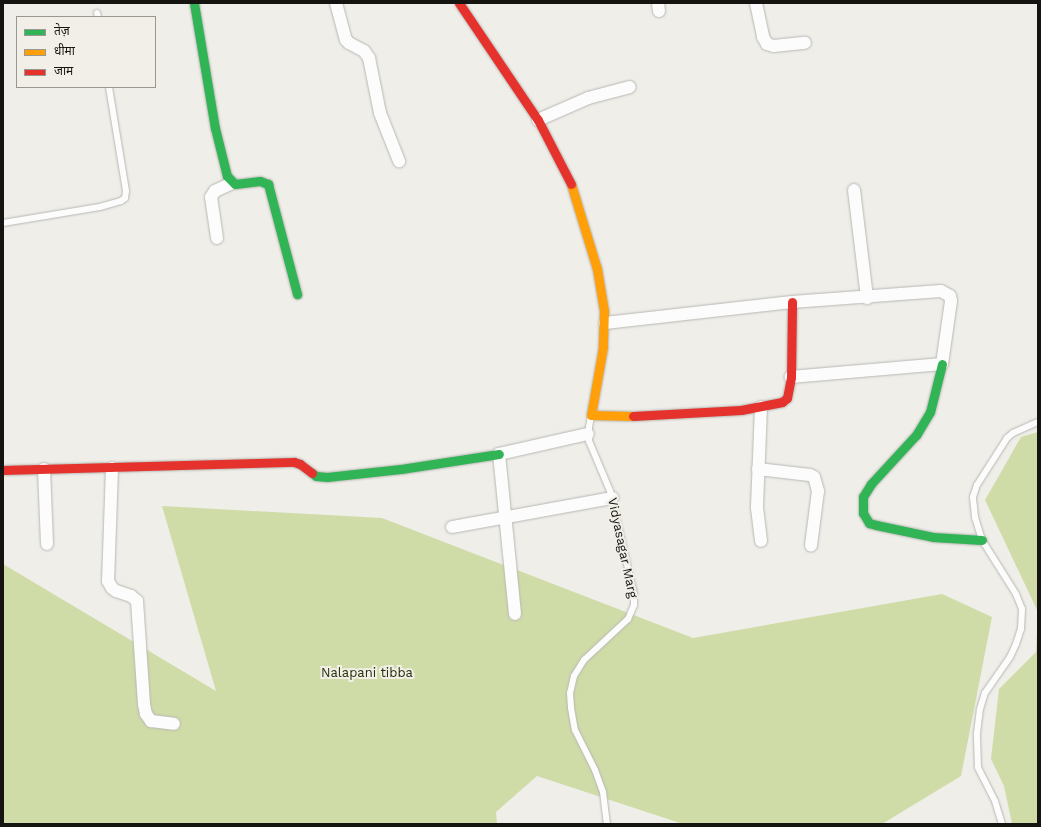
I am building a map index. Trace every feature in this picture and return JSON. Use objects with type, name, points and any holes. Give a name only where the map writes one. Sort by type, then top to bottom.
[{"type":"street","points":[[194,3],[215,128],[226,176],[232,183]]},
{"type":"street","points":[[336,3],[346,40],[349,44],[364,51],[369,58],[377,101],[399,161]]},
{"type":"street","points":[[459,3],[538,120],[565,170],[575,195],[597,269],[605,323],[600,365],[591,415],[626,416],[741,410],[778,404],[787,398],[791,377],[792,302]]},
{"type":"street","points":[[756,3],[763,37],[768,44],[774,46],[805,43]]},
{"type":"street","points":[[538,120],[588,98],[630,87]]},
{"type":"street","points":[[217,238],[210,197],[215,191],[232,183],[260,181],[268,184],[297,294]]},
{"type":"street","points":[[854,190],[867,298]]},
{"type":"street","points":[[605,323],[792,302],[867,298],[941,291],[949,294],[952,301],[942,364],[930,412],[916,435],[871,484],[863,497],[863,513],[869,523],[876,525],[933,537],[982,540]]},
{"type":"street","points":[[791,377],[942,364]]},
{"type":"street","points":[[761,407],[757,508],[761,542]]},
{"type":"street","points":[[3,470],[294,462],[300,464],[316,476],[327,478],[401,469],[499,454],[588,434]]},
{"type":"street","points":[[499,454],[515,614]]},
{"type":"street","points":[[112,468],[108,581],[112,588],[116,591],[131,596],[137,601],[146,714],[151,722],[174,724]]},
{"type":"street","points":[[44,469],[46,544]]},
{"type":"street","points":[[758,469],[810,475],[814,477],[818,491],[811,546]]},
{"type":"street","points":[[452,527],[612,498]]},
{"type":"lane","points":[[3,223],[100,207],[121,201],[125,198],[126,191],[109,88]]},
{"type":"lane","name":"Vidyasagar Marg","points":[[591,415],[588,434],[612,498],[634,594],[634,605],[628,619],[593,651],[580,667],[571,686],[570,700],[575,730],[604,792],[606,824]]},
{"type":"lane","points":[[1002,824],[995,801],[978,767],[977,733],[985,693],[1010,657],[1016,644],[1021,630],[1022,609],[1016,594],[982,540],[972,502],[978,485],[1008,438],[1013,433],[1038,422]]},
{"type":"green space","points":[[1038,432],[1038,612],[985,500],[1021,437]]},
{"type":"green space","name":"Nalapani tibba","points":[[162,506],[382,518],[693,638],[942,594],[992,617],[961,776],[882,824],[683,824],[537,776],[496,812],[497,824],[3,824],[3,564],[216,691]]},
{"type":"green space","points":[[1038,612],[1038,824],[1012,824],[1004,786],[991,759],[999,689],[1036,652]]},
{"type":"traffic: fast","points":[[194,3],[215,128],[227,176],[235,184],[260,181],[268,184],[297,294]]},
{"type":"traffic: fast","points":[[942,364],[930,412],[916,435],[871,484],[863,497],[863,513],[869,523],[876,525],[933,537],[982,540]]},
{"type":"traffic: fast","points":[[312,473],[316,476],[327,477],[401,469],[499,454]]},
{"type":"traffic: slow","points":[[571,184],[597,269],[604,311],[603,347],[591,415],[633,416]]},
{"type":"traffic: jam","points":[[459,3],[538,120],[571,184]]},
{"type":"traffic: jam","points":[[633,416],[741,410],[782,402],[787,398],[791,377],[792,302]]},
{"type":"traffic: jam","points":[[3,470],[294,462],[300,464],[312,473]]}]
